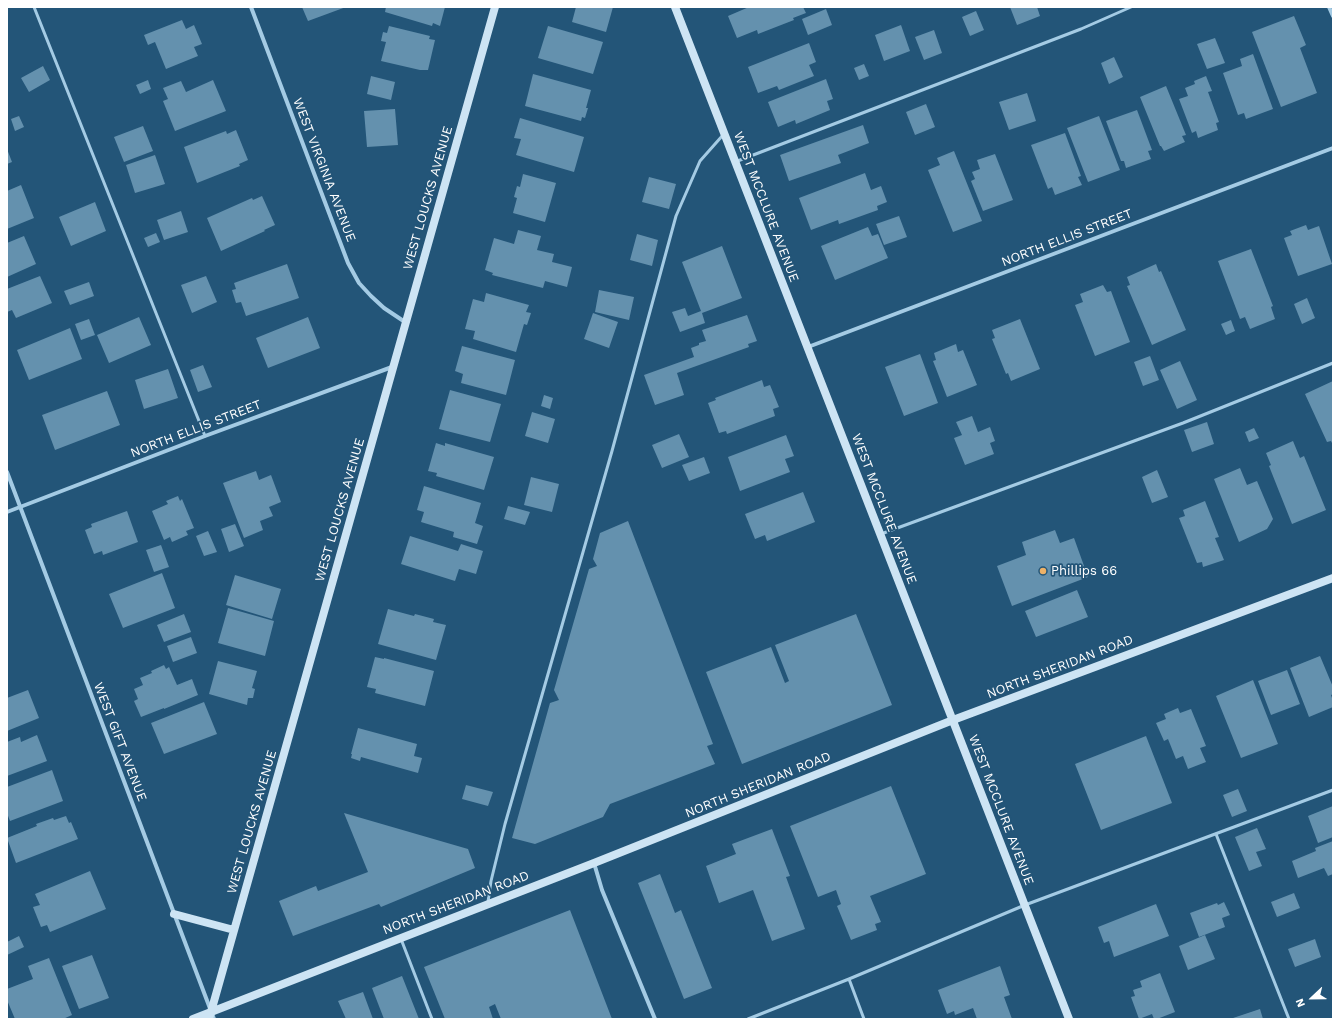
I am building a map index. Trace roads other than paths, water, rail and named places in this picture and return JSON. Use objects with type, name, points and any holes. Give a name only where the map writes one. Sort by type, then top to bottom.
[{"type":"street","name":"WEST VIRGINIA AVENUE","points":[[251,7],[348,263],[359,283],[371,296],[384,308],[405,322]]},
{"type":"street","name":"WEST LOUCKS AVENUE","points":[[211,1017],[234,930],[494,7]]},
{"type":"street","name":"WEST MCCLURE AVENUE","points":[[675,7],[1070,1019]]},
{"type":"street","points":[[1329,7],[1333,16]]},
{"type":"street","name":"NORTH ELLIS STREET","points":[[808,347],[1333,148]]},
{"type":"street","name":"NORTH ELLIS STREET","points":[[7,512],[205,436],[392,367]]},
{"type":"street","name":"WEST GIFT AVENUE","points":[[7,472],[174,914],[211,1017]]},
{"type":"street","name":"NORTH SHERIDAN ROAD","points":[[193,1019],[211,1017],[401,937],[594,863],[954,720],[1333,578]]},
{"type":"street","points":[[594,863],[602,890],[654,1019]]},
{"type":"street","points":[[174,914],[234,930]]},
{"type":"lane","points":[[34,7],[205,436]]},
{"type":"lane","points":[[735,162],[1081,29],[1131,7]]},
{"type":"lane","points":[[488,904],[491,881],[505,824],[610,458],[676,216],[700,161],[724,134]]},
{"type":"lane","points":[[881,534],[1183,422],[1333,363]]},
{"type":"lane","points":[[748,1019],[849,979],[1025,905],[1333,790]]},
{"type":"lane","points":[[1216,834],[1289,1019]]},
{"type":"lane","points":[[401,937],[432,1019]]},
{"type":"lane","points":[[849,979],[864,1019]]},
{"type":"place","name":"Phillips 66","points":[[1043,571]]}]
